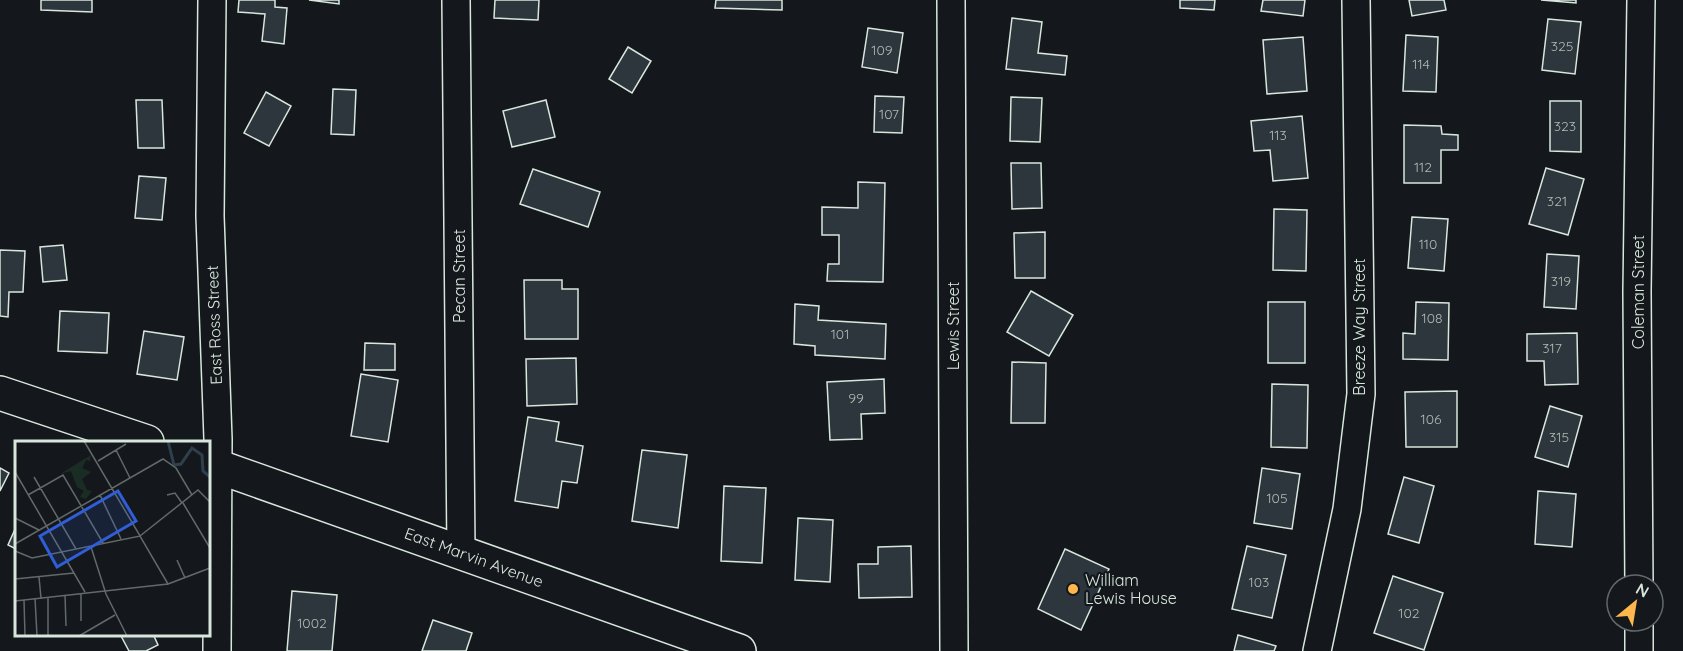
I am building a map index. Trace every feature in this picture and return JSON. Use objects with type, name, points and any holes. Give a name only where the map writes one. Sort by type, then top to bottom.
[{"type":"main road","points":[[0,393],[144,441]]},
{"type":"main road","name":"East Marvin Avenue","points":[[213,465],[727,649]]},
{"type":"street","name":"East Ross Street","points":[[212,0],[210,216],[217,651]]},
{"type":"street","name":"Pecan Street","points":[[456,0],[461,552]]},
{"type":"street","name":"Lewis Street","points":[[951,0],[954,651]]},
{"type":"street","name":"Breeze Way Street","points":[[1317,651],[1347,509],[1361,394],[1356,0]]},
{"type":"street","name":"Coleman Street","points":[[1639,573],[1637,292],[1641,0]]},
{"type":"street","points":[[1639,633],[1640,651]]},
{"type":"building","points":[[41,0],[92,0],[92,12],[41,10]]},
{"type":"building","points":[[239,0],[275,0],[275,7],[287,8],[284,44],[262,41],[265,14],[238,12]]},
{"type":"building","points":[[309,0],[339,0],[339,4]]},
{"type":"building","points":[[495,0],[539,0],[538,20],[494,18]]},
{"type":"building","points":[[716,0],[782,0],[782,10],[715,8]]},
{"type":"building","points":[[1180,0],[1215,0],[1214,10],[1180,8]]},
{"type":"building","points":[[1263,0],[1305,0],[1303,16],[1261,11]]},
{"type":"building","points":[[1409,0],[1444,0],[1446,10],[1412,16]]},
{"type":"building","points":[[1541,0],[1576,0],[1576,3]]},
{"type":"building","points":[[1012,18],[1042,22],[1038,53],[1067,56],[1065,75],[1006,69]]},
{"type":"building","points":[[1548,19],[1581,22],[1575,74],[1542,70]]},
{"type":"building","points":[[868,28],[903,33],[897,73],[862,67]]},
{"type":"building","points":[[1406,35],[1438,37],[1436,92],[1403,91]]},
{"type":"building","points":[[1303,37],[1307,91],[1267,94],[1263,40]]},
{"type":"building","points":[[628,47],[651,61],[632,93],[609,79]]},
{"type":"building","points":[[333,89],[356,90],[354,135],[331,134]]},
{"type":"building","points":[[266,92],[291,106],[269,146],[244,133]]},
{"type":"building","points":[[875,96],[904,97],[902,133],[874,132]]},
{"type":"building","points":[[1011,97],[1042,98],[1040,142],[1010,141]]},
{"type":"building","points":[[136,100],[162,100],[164,148],[138,148]]},
{"type":"building","points":[[546,100],[555,137],[512,147],[503,111]]},
{"type":"building","points":[[1550,101],[1581,101],[1581,152],[1550,151]]},
{"type":"building","points":[[1302,116],[1308,178],[1273,181],[1270,150],[1254,151],[1251,121]]},
{"type":"building","points":[[1404,125],[1441,126],[1442,134],[1458,135],[1458,150],[1441,150],[1441,183],[1404,183]]},
{"type":"building","points":[[1011,163],[1041,163],[1042,208],[1012,209]]},
{"type":"building","points":[[1546,168],[1584,179],[1568,235],[1529,224]]},
{"type":"building","points":[[533,169],[600,192],[588,227],[520,204]]},
{"type":"building","points":[[139,176],[166,178],[162,220],[135,218]]},
{"type":"building","points":[[858,182],[885,183],[883,282],[827,281],[828,264],[839,264],[839,235],[822,235],[822,207],[858,208]]},
{"type":"building","points":[[1274,209],[1307,210],[1306,271],[1273,270]]},
{"type":"building","points":[[1412,217],[1448,219],[1444,271],[1408,268]]},
{"type":"building","points":[[1045,232],[1045,278],[1015,278],[1014,233]]},
{"type":"building","points":[[63,245],[67,280],[43,282],[40,247]]},
{"type":"building","points":[[0,250],[25,251],[23,292],[9,292],[8,317],[0,316]]},
{"type":"building","points":[[1547,254],[1579,256],[1576,309],[1544,307]]},
{"type":"building","points":[[524,280],[562,280],[562,289],[578,289],[578,339],[525,339]]},
{"type":"building","points":[[1031,291],[1073,315],[1049,356],[1007,332]]},
{"type":"building","points":[[1268,302],[1305,302],[1305,363],[1268,363]]},
{"type":"building","points":[[1416,302],[1449,303],[1448,360],[1403,359],[1403,333],[1415,334]]},
{"type":"building","points":[[795,304],[819,306],[818,320],[886,324],[885,359],[815,355],[815,346],[794,344]]},
{"type":"building","points":[[60,311],[109,313],[107,353],[58,351]]},
{"type":"building","points":[[144,331],[184,337],[177,380],[137,374]]},
{"type":"building","points":[[1577,333],[1578,384],[1545,385],[1544,361],[1527,361],[1527,334]]},
{"type":"building","points":[[365,343],[395,344],[395,370],[364,370]]},
{"type":"building","points":[[576,358],[577,404],[527,406],[526,359]]},
{"type":"building","points":[[1012,362],[1046,363],[1045,423],[1011,423]]},
{"type":"building","points":[[361,374],[398,380],[388,442],[351,436]]},
{"type":"building","points":[[884,379],[885,413],[861,414],[862,439],[830,440],[827,382]]},
{"type":"building","points":[[1272,384],[1308,385],[1307,448],[1271,447]]},
{"type":"building","points":[[1457,391],[1457,447],[1406,447],[1405,392]]},
{"type":"building","points":[[1550,406],[1582,416],[1568,467],[1535,457]]},
{"type":"building","points":[[528,417],[559,422],[556,441],[583,446],[577,483],[562,481],[558,508],[515,501]]},
{"type":"building","points":[[642,450],[687,455],[678,528],[632,521]]},
{"type":"building","points":[[0,468],[9,473],[0,491]]},
{"type":"building","points":[[1262,468],[1300,474],[1292,529],[1254,523]]},
{"type":"building","points":[[1404,477],[1434,486],[1419,543],[1388,534]]},
{"type":"building","points":[[724,486],[766,488],[762,563],[721,561]]},
{"type":"building","points":[[1538,491],[1576,494],[1572,547],[1535,544]]},
{"type":"building","points":[[798,518],[833,520],[830,582],[795,580]]},
{"type":"building","points":[[15,529],[15,548],[8,545]]},
{"type":"building","points":[[911,546],[912,597],[859,598],[858,564],[878,564],[878,547]]},
{"type":"building","points":[[1247,546],[1286,555],[1272,618],[1232,609]]},
{"type":"building","name":"William Lewis House","points":[[1065,549],[1109,569],[1081,630],[1038,609]]},
{"type":"building","points":[[1393,576],[1443,593],[1424,650],[1374,633]]},
{"type":"building","points":[[292,591],[337,595],[332,651],[287,651]]},
{"type":"building","points":[[433,620],[472,633],[466,651],[422,651]]},
{"type":"building","points":[[1238,635],[1276,646],[1274,651],[1234,651]]},
{"type":"building","points":[[121,636],[154,636],[158,645],[146,651],[129,651]]},
{"type":"place","name":"William Lewis House","points":[[1073,589]]}]
